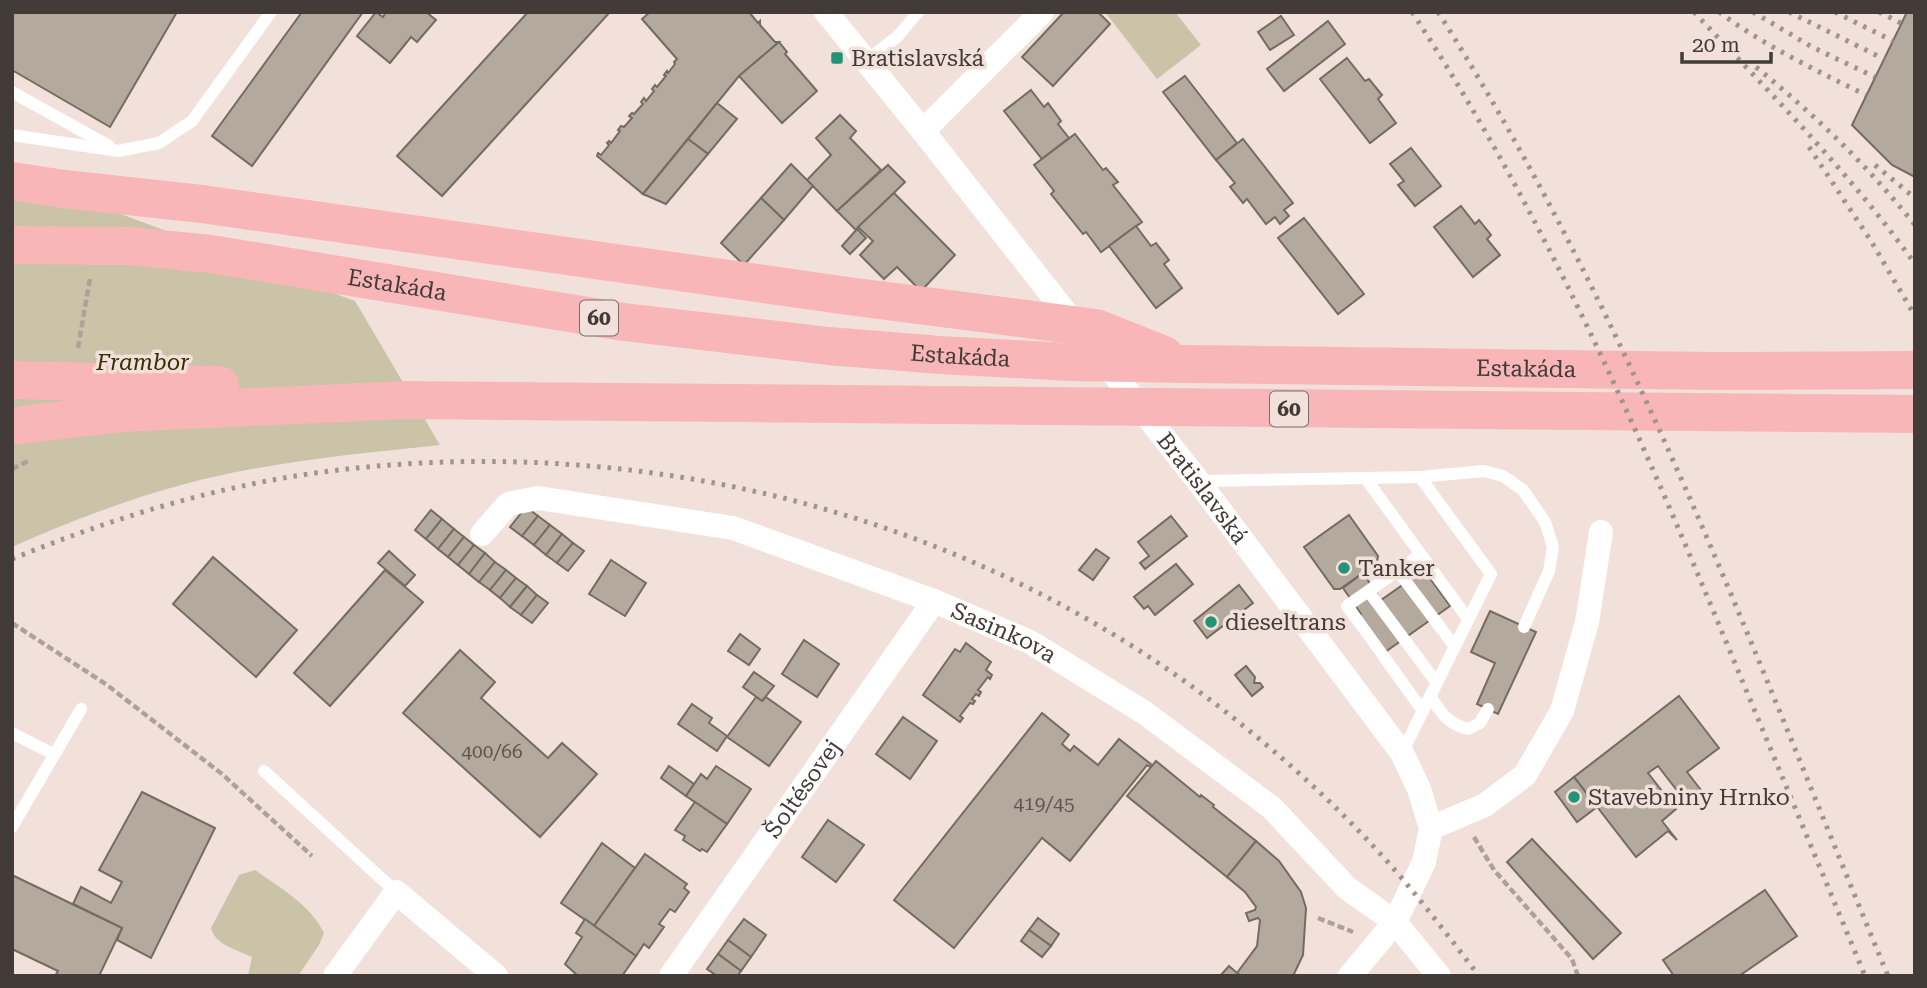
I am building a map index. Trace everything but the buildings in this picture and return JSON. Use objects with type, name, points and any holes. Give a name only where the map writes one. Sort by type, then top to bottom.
[{"type":"main road","points":[[12,181],[202,204],[862,298],[1096,328],[1188,364]]},
{"type":"main road","name":"Estakáda","points":[[12,245],[129,246],[211,254],[624,322],[828,346],[1018,359],[1188,364],[1915,370]]},
{"type":"main road","points":[[12,380],[216,385],[312,390],[402,400]]},
{"type":"main road","name":"Estakáda","points":[[12,426],[123,413],[402,400],[1915,414]]},
{"type":"street","name":"Bratislavská","points":[[826,12],[1198,481],[1402,753],[1419,789],[1431,828],[1424,862],[1395,922],[1350,976]]},
{"type":"street","points":[[923,131],[1042,12]]},
{"type":"street","name":"Sasinkova","points":[[482,534],[508,504],[538,498],[733,528],[934,601],[1030,642],[1145,713],[1272,808],[1348,888],[1395,922],[1439,976]]},
{"type":"street","points":[[1431,828],[1485,805],[1525,775],[1562,711],[1587,622],[1601,532]]},
{"type":"street","name":"Šoltésovej","points":[[671,976],[934,601]]},
{"type":"street","points":[[335,976],[396,892],[496,976]]},
{"type":"lane","points":[[12,135],[118,151],[159,143],[192,121],[271,12]]},
{"type":"lane","points":[[866,61],[898,36],[918,12]]},
{"type":"lane","points":[[12,92],[118,151]]},
{"type":"lane","points":[[1198,481],[1366,479],[1483,471],[1503,476],[1523,490],[1545,522],[1553,547],[1549,571],[1524,627]]},
{"type":"lane","points":[[1402,753],[1491,574],[1420,477]]},
{"type":"lane","points":[[1366,479],[1468,619]]},
{"type":"lane","points":[[1420,555],[1348,606],[1423,710]]},
{"type":"lane","points":[[1398,570],[1455,647]]},
{"type":"lane","points":[[1369,592],[1436,682]]},
{"type":"lane","points":[[1430,696],[1454,726],[1468,729],[1480,723],[1488,709]]},
{"type":"lane","points":[[12,827],[81,709]]},
{"type":"lane","points":[[12,733],[53,754]]},
{"type":"lane","points":[[264,771],[396,892]]},
{"type":"path","points":[[12,622],[107,685],[222,774],[312,856]]},
{"type":"path","points":[[1461,816],[1494,870],[1572,959],[1578,976]]},
{"type":"green space","points":[[1105,12],[1175,12],[1201,45],[1157,79]]},
{"type":"green space","name":"Frambor","points":[[12,192],[91,203],[355,301],[440,445],[298,462],[213,477],[111,507],[12,547]]},
{"type":"green space","points":[[255,870],[303,905],[324,933],[298,976],[248,976],[252,957],[228,946],[213,934],[211,928],[239,875]]},
{"type":"railway","points":[[1412,12],[1503,164],[1585,321],[1693,563],[1865,976]]},
{"type":"railway","points":[[1438,12],[1507,126],[1570,244],[1628,363],[1684,484],[1888,976]]},
{"type":"railway","points":[[1694,12],[1837,166],[1915,264]]},
{"type":"railway","points":[[1719,12],[1772,47],[1866,95]]},
{"type":"railway","points":[[1753,12],[1812,47],[1875,77]]},
{"type":"railway","points":[[1789,12],[1884,59]]},
{"type":"railway","points":[[1835,12],[1893,41]]},
{"type":"railway","points":[[1879,12],[1901,23]]},
{"type":"railway","points":[[1756,67],[1840,142],[1915,225]]},
{"type":"railway","points":[[1809,147],[1871,241],[1915,316]]},
{"type":"railway","points":[[1875,165],[1915,198]]},
{"type":"railway","points":[[12,559],[123,518],[237,487],[315,473],[438,462],[561,464],[683,478],[804,503],[921,541],[1033,590],[1141,651],[1241,724],[1334,806],[1398,874],[1479,976]]},
{"type":"place","name":"Bratislavská","points":[[837,58]]},
{"type":"place","name":"Tanker","points":[[1344,568]]},
{"type":"place","name":"dieseltrans","points":[[1211,622]]},
{"type":"place","name":"Stavebniny Hrnko","points":[[1574,797]]}]
